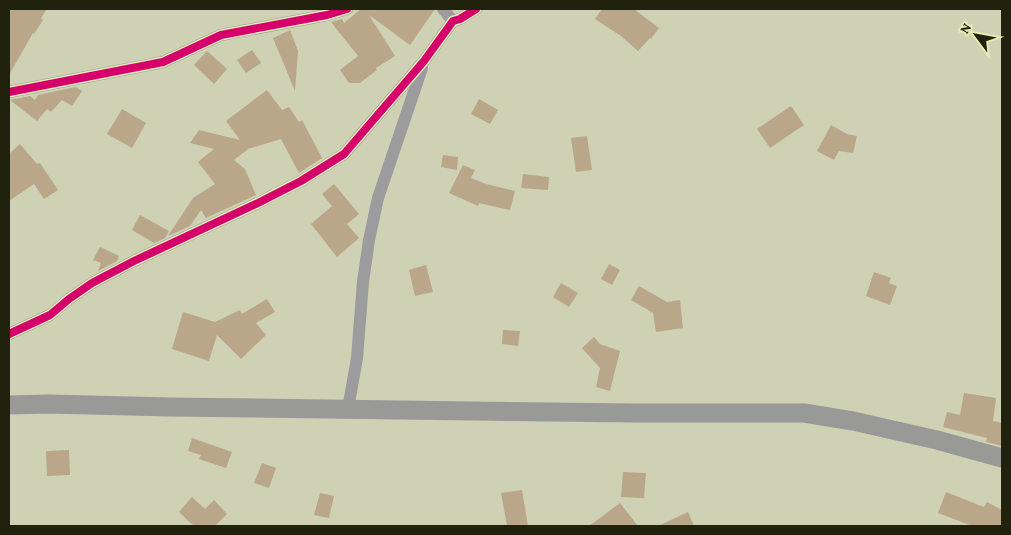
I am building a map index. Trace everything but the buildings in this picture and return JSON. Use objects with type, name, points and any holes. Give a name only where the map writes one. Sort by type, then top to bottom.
[{"type":"main road","points":[[9,405],[49,404],[632,413],[804,413],[853,421],[937,440],[1002,458]]},
{"type":"street","points":[[9,92],[163,62],[220,35],[327,15],[347,9]]},
{"type":"street","points":[[443,9],[453,21]]},
{"type":"street","points":[[9,334],[50,315],[92,283],[134,261],[258,203],[330,164],[344,154],[360,136],[424,61],[453,21],[476,9]]},
{"type":"street","points":[[348,409],[357,358],[363,282],[378,198],[424,61]]},
{"type":"cycle path","points":[[9,92],[163,62],[221,35],[327,15],[347,9]]},
{"type":"cycle path","points":[[9,334],[50,315],[92,283],[301,181],[344,154],[424,61],[453,21],[476,9]]}]
